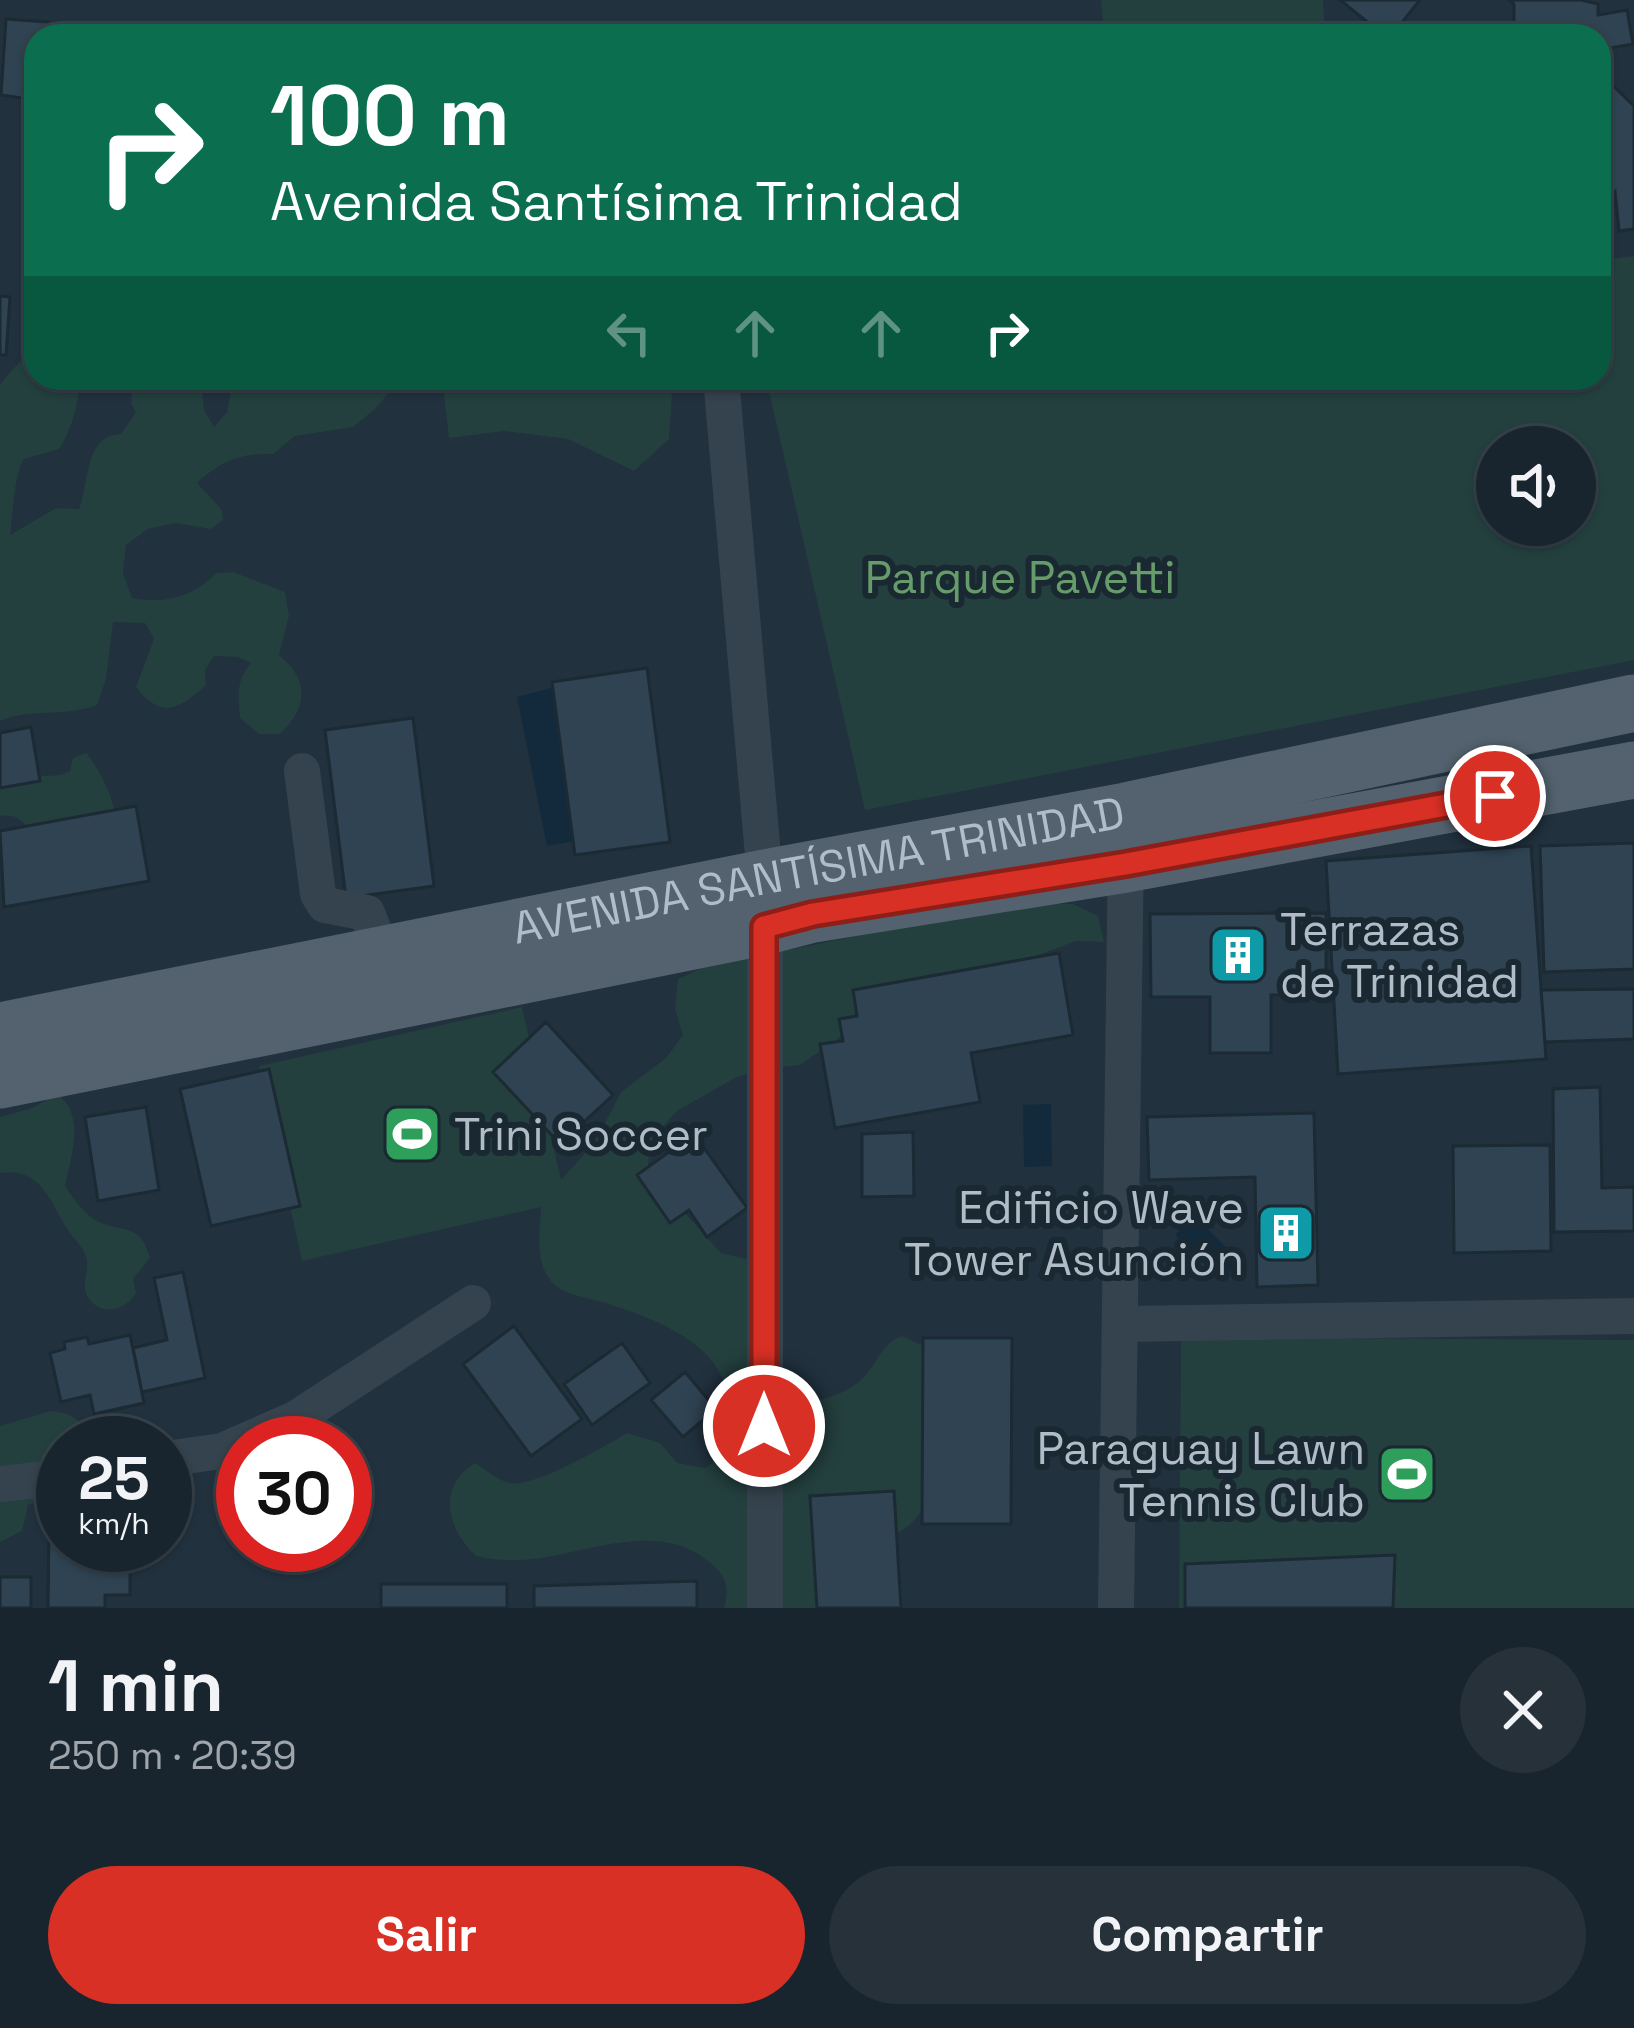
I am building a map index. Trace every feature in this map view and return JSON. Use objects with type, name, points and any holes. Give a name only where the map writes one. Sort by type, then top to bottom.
[{"type":"main road","name":"AVENIDA SANTÍSIMA TRINIDAD","points":[[1126,837],[1634,703]]},
{"type":"main road","name":"AVENIDA SANTÍSIMA TRINIDAD","points":[[0,1031],[383,954],[765,902],[1126,837],[1634,770]]},
{"type":"main road","name":"AVENIDA SANTÍSIMA TRINIDAD","points":[[0,1080],[765,902]]},
{"type":"street","points":[[722,390],[765,902],[765,1608]]},
{"type":"street","points":[[302,771],[318,893],[325,905],[367,913],[383,954]]},
{"type":"street","points":[[1116,1608],[1126,837]]},
{"type":"street","points":[[192,1455],[222,1451],[295,1419],[472,1303]]},
{"type":"street","points":[[1120,1324],[1634,1316]]},
{"type":"street","points":[[0,1484],[36,1480]]},
{"type":"green space","points":[[1101,0],[1323,0],[1324,24],[1103,24]]},
{"type":"green space","name":"Parque Pavetti","points":[[1634,256],[1634,660],[865,810],[769,390],[1611,390],[1611,259]]},
{"type":"green space","points":[[23,358],[24,390],[79,390],[59,449],[24,459],[10,535],[56,508],[79,509],[94,451],[109,436],[121,434],[136,412],[132,390],[202,390],[204,410],[214,427],[227,412],[231,390],[391,390],[353,427],[295,436],[273,454],[241,457],[206,475],[197,483],[222,510],[223,520],[211,529],[175,523],[148,529],[126,545],[123,573],[132,598],[178,597],[216,573],[233,572],[285,592],[289,616],[279,655],[296,674],[302,694],[296,714],[280,734],[259,734],[240,718],[240,682],[251,663],[238,657],[214,656],[205,670],[206,685],[178,705],[162,707],[145,697],[136,687],[154,639],[145,623],[113,622],[106,679],[97,705],[0,721],[0,384]]},
{"type":"green space","points":[[443,390],[672,390],[669,439],[634,471],[568,439],[504,431],[449,438]]},
{"type":"green space","points":[[86,753],[104,781],[114,812],[30,831],[17,818],[0,816],[0,774],[61,774],[70,771],[73,758]]},
{"type":"green space","points":[[1018,903],[1073,904],[1098,916],[1104,942],[1076,941],[987,974],[954,981],[842,1036],[800,1065],[761,1069],[735,1078],[677,1111],[650,1141],[648,1168],[654,1179],[721,1253],[751,1260],[776,1374],[810,1402],[857,1383],[889,1343],[902,1336],[954,1360],[942,1455],[927,1502],[899,1532],[862,1511],[849,1608],[724,1608],[727,1593],[719,1571],[688,1549],[669,1543],[627,1542],[526,1560],[476,1556],[458,1533],[450,1508],[455,1484],[475,1463],[506,1482],[521,1483],[569,1465],[627,1433],[660,1443],[677,1463],[705,1468],[727,1452],[729,1403],[722,1377],[698,1347],[664,1325],[556,1286],[541,1259],[541,1207],[302,1261],[259,1066],[522,1007],[561,1180],[595,1142],[621,1092],[666,1058],[683,1035],[675,1009],[678,979],[704,967]]},
{"type":"green space","points":[[57,1094],[74,1124],[65,1186],[93,1219],[136,1234],[150,1258],[133,1279],[136,1293],[114,1309],[101,1308],[89,1299],[84,1253],[42,1189],[25,1175],[0,1173],[0,1117],[32,1108]]},
{"type":"green space","name":"Paraguay Lawn Tennis Club","points":[[1181,1337],[1634,1340],[1634,1608],[1179,1608]]},
{"type":"green space","points":[[50,1411],[69,1416],[36,1416],[36,1502],[28,1505],[22,1531],[0,1542],[0,1426]]},
{"type":"water","points":[[555,687],[585,839],[547,846],[517,697]]},
{"type":"water","points":[[1051,1104],[1052,1166],[1024,1167],[1023,1105]]},
{"type":"water","points":[[1194,1215],[1240,1261],[1221,1280],[1175,1235]]},
{"type":"building","points":[[1340,0],[1420,0],[1401,24],[1370,24]]},
{"type":"building","points":[[1509,0],[1581,0],[1598,4],[1598,15],[1627,10],[1633,44],[1611,48],[1611,24],[1514,24],[1514,4]]},
{"type":"building","points":[[6,19],[75,24],[24,24],[24,98],[1,95]]},
{"type":"building","points":[[1611,84],[1634,106],[1634,229],[1619,231],[1615,192],[1611,196]]},
{"type":"building","points":[[0,296],[10,297],[6,355],[0,355]]},
{"type":"building","points":[[647,668],[670,842],[575,855],[552,682]]},
{"type":"building","points":[[413,718],[434,886],[346,898],[325,730]]},
{"type":"building","points":[[31,727],[40,781],[0,788],[0,733]]},
{"type":"building","points":[[136,806],[149,881],[4,907],[0,831]]},
{"type":"building","points":[[1634,843],[1634,969],[1544,972],[1540,846]]},
{"type":"building","points":[[1531,846],[1546,1059],[1338,1074],[1326,861]]},
{"type":"building","name":"Terrazas de Trinidad","points":[[1326,913],[1326,995],[1271,995],[1271,1053],[1210,1053],[1210,997],[1151,997],[1150,914]]},
{"type":"building","points":[[1059,953],[1073,1035],[971,1053],[980,1102],[835,1128],[820,1044],[843,1041],[839,1019],[857,1016],[853,990]]},
{"type":"building","points":[[1634,989],[1634,1039],[1545,1042],[1541,990]]},
{"type":"building","points":[[546,1022],[613,1095],[560,1144],[493,1072]]},
{"type":"building","points":[[269,1069],[300,1206],[211,1226],[180,1089]]},
{"type":"building","points":[[1600,1087],[1602,1188],[1634,1187],[1634,1231],[1554,1232],[1553,1089]]},
{"type":"building","points":[[146,1107],[159,1190],[98,1201],[85,1117]]},
{"type":"building","name":"Edificio Wave Tower Asunción","points":[[1314,1113],[1318,1285],[1257,1287],[1255,1177],[1149,1180],[1147,1117]]},
{"type":"building","points":[[913,1132],[914,1196],[862,1197],[862,1134]]},
{"type":"building","points":[[694,1134],[747,1208],[707,1237],[689,1210],[670,1223],[637,1175]]},
{"type":"building","points":[[1550,1145],[1551,1251],[1454,1253],[1453,1146]]},
{"type":"building","points":[[183,1272],[205,1378],[142,1392],[133,1348],[167,1340],[154,1278]]},
{"type":"building","points":[[514,1326],[582,1419],[531,1456],[463,1364]]},
{"type":"building","points":[[130,1335],[144,1403],[94,1414],[90,1395],[61,1402],[50,1353],[65,1349],[64,1342],[87,1337],[89,1344]]},
{"type":"building","points":[[923,1338],[1012,1338],[1011,1524],[922,1524]]},
{"type":"building","points":[[622,1343],[650,1383],[592,1425],[564,1384]]},
{"type":"building","points":[[685,1372],[716,1409],[683,1437],[651,1400]]},
{"type":"building","points":[[894,1491],[901,1608],[817,1608],[810,1496]]},
{"type":"building","points":[[1395,1555],[1393,1608],[1185,1608],[1185,1564]]},
{"type":"building","points":[[48,1572],[130,1572],[130,1595],[105,1595],[105,1608],[48,1608]]},
{"type":"building","points":[[0,1577],[31,1577],[31,1608],[0,1608]]},
{"type":"building","points":[[697,1581],[697,1608],[534,1608],[534,1586]]},
{"type":"building","points":[[381,1584],[507,1584],[507,1608],[381,1608]]},
{"type":"place","name":"Terrazas de Trinidad","points":[[1238,955]]},
{"type":"place","name":"Trini Soccer","points":[[412,1134]]},
{"type":"place","name":"Edificio Wave Tower Asunción","points":[[1286,1233]]},
{"type":"place","name":"Paraguay Lawn Tennis Club","points":[[1407,1474]]},
{"type":"route","points":[[764,1426],[764,927],[813,914],[1126,864],[1495,796]]}]
